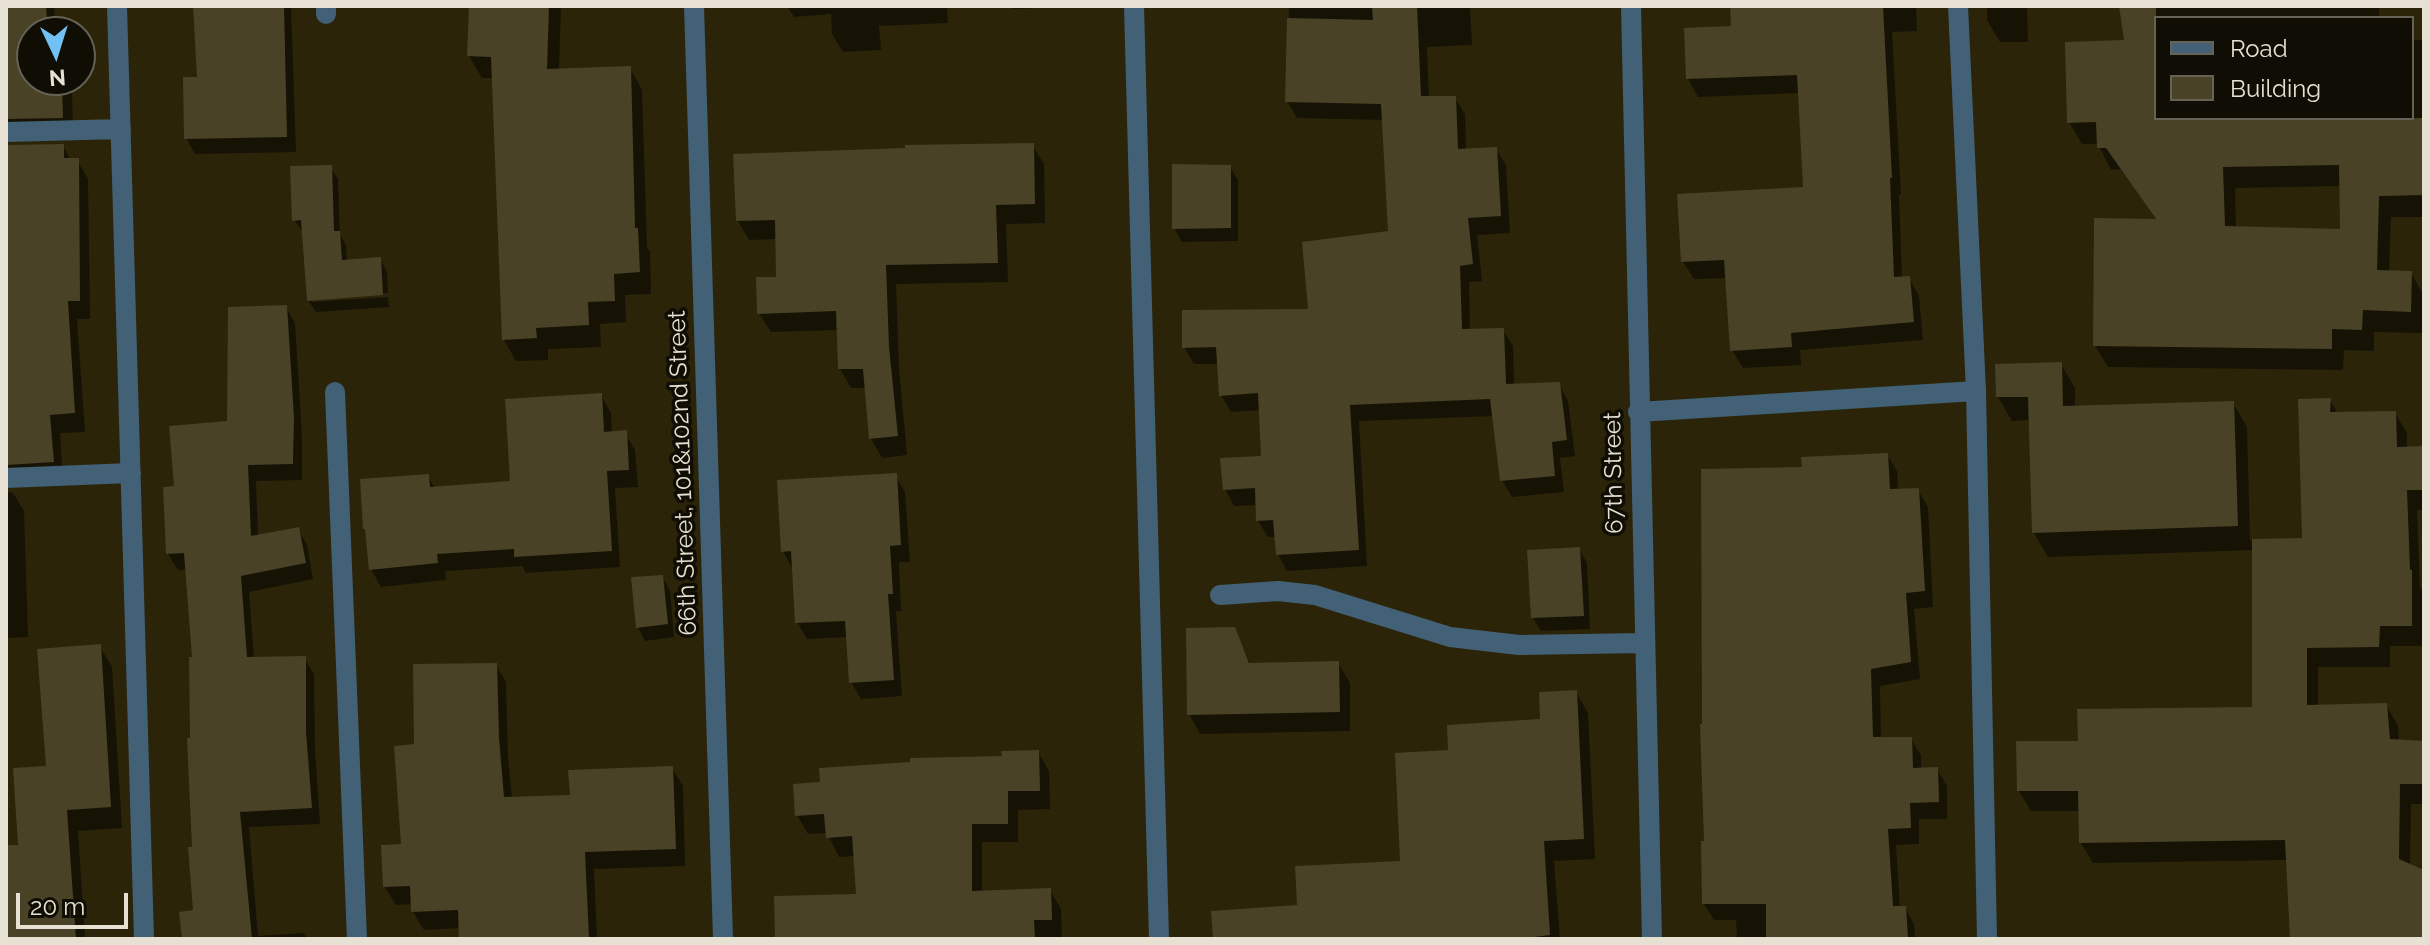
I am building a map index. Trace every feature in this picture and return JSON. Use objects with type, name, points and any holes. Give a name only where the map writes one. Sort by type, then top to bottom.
[{"type":"street","points":[[117,6],[144,939]]},
{"type":"street","name":"66th Street, 101&102nd Street","points":[[694,6],[723,939]]},
{"type":"street","points":[[1134,6],[1159,939]]},
{"type":"street","name":"67th Street","points":[[1631,6],[1652,939]]},
{"type":"street","points":[[1958,6],[1976,391],[1987,939]]},
{"type":"street","points":[[6,132],[121,129]]},
{"type":"street","points":[[1638,412],[1976,391]]},
{"type":"street","points":[[335,392],[357,939]]},
{"type":"street","points":[[6,478],[131,473]]},
{"type":"street","points":[[1220,595],[1278,591],[1315,595],[1450,637],[1519,645],[1644,643]]},
{"type":"building","points":[[6,6],[46,6],[47,16],[16,16],[16,96],[62,96],[63,118],[6,119]]},
{"type":"building","points":[[193,6],[284,6],[287,137],[184,139],[183,77],[197,77]]},
{"type":"building","points":[[469,6],[549,6],[547,69],[631,66],[635,228],[638,228],[640,272],[614,274],[615,301],[588,302],[589,325],[536,328],[537,338],[502,340],[491,57],[467,56]]},
{"type":"building","points":[[1372,6],[1417,6],[1421,96],[1456,96],[1458,149],[1497,147],[1501,216],[1468,218],[1473,264],[1460,266],[1462,329],[1504,328],[1506,384],[1560,382],[1567,440],[1552,442],[1555,476],[1500,481],[1490,399],[1350,405],[1359,550],[1276,555],[1273,520],[1256,521],[1255,488],[1223,490],[1220,458],[1261,456],[1258,393],[1219,396],[1216,347],[1182,348],[1182,310],[1308,309],[1302,242],[1388,231],[1381,104],[1285,102],[1287,18],[1373,20]]},
{"type":"building","points":[[1730,6],[1883,6],[1894,277],[1910,276],[1914,322],[1791,333],[1792,347],[1730,351],[1724,260],[1681,262],[1677,194],[1803,187],[1797,75],[1686,79],[1684,28],[1731,26]]},
{"type":"building","points":[[2119,6],[2156,6],[2154,120],[2424,118],[2424,195],[2379,196],[2377,270],[2412,271],[2411,312],[2363,310],[2362,330],[2332,329],[2332,349],[2093,346],[2094,218],[2156,219],[2106,148],[2097,148],[2096,122],[2067,123],[2065,42],[2124,40]],"holes":[[[2339,165],[2340,229],[2225,226],[2223,167]]]},
{"type":"building","points":[[1034,143],[1035,204],[996,205],[998,263],[886,265],[889,347],[898,436],[869,439],[863,369],[838,369],[836,311],[757,314],[756,277],[776,277],[775,220],[736,221],[733,154],[905,148],[905,145]]},
{"type":"building","points":[[64,144],[64,158],[79,158],[80,301],[68,301],[75,413],[50,415],[54,462],[6,465],[6,145]]},
{"type":"building","points":[[1172,164],[1231,165],[1231,228],[1172,229]]},
{"type":"building","points":[[332,165],[334,231],[340,231],[342,260],[381,257],[383,295],[307,301],[301,220],[292,221],[290,166]]},
{"type":"building","points":[[287,305],[294,418],[293,464],[248,465],[251,536],[299,527],[306,563],[241,576],[247,657],[306,656],[306,732],[312,808],[240,812],[252,939],[182,939],[179,912],[193,910],[188,847],[192,847],[187,738],[190,738],[189,657],[192,657],[184,553],[166,554],[163,487],[174,486],[169,426],[227,421],[228,307]]},
{"type":"building","points":[[2062,362],[2063,406],[2234,401],[2238,526],[2032,533],[2028,397],[1996,397],[1995,364]]},
{"type":"building","points":[[602,393],[604,432],[627,430],[629,470],[607,471],[612,551],[514,557],[514,549],[437,554],[438,563],[369,570],[360,479],[429,474],[430,487],[510,481],[505,399]]},
{"type":"building","points":[[2331,398],[2330,412],[2396,411],[2397,447],[2424,446],[2424,490],[2407,490],[2412,626],[2380,626],[2379,647],[2307,648],[2307,705],[2387,703],[2390,739],[2424,741],[2424,784],[2400,784],[2399,859],[2424,870],[2424,939],[2290,939],[2285,840],[2079,843],[2078,791],[2017,791],[2016,741],[2078,741],[2077,709],[2252,707],[2252,539],[2302,538],[2298,399]]},
{"type":"building","points":[[1888,453],[1890,489],[1919,488],[1925,591],[1906,593],[1911,662],[1871,669],[1873,737],[1912,737],[1913,768],[1938,767],[1939,802],[1910,803],[1911,828],[1888,829],[1893,906],[1906,906],[1908,939],[1766,939],[1766,904],[1702,904],[1701,469],[1802,467],[1801,457]]},
{"type":"building","points":[[897,473],[901,545],[890,546],[893,594],[888,594],[894,680],[849,683],[845,621],[795,623],[791,551],[781,552],[777,480]]},
{"type":"building","points":[[1580,547],[1584,616],[1531,618],[1527,550]]},
{"type":"building","points":[[663,575],[668,624],[636,628],[631,577]]},
{"type":"building","points":[[1235,627],[1249,663],[1339,661],[1340,712],[1187,715],[1186,628]]},
{"type":"building","points":[[101,644],[111,807],[67,810],[76,939],[6,939],[6,845],[18,845],[13,768],[46,766],[37,649]]},
{"type":"building","points":[[497,663],[504,797],[570,795],[568,770],[673,766],[676,849],[585,852],[589,939],[459,939],[458,910],[411,912],[410,886],[383,887],[381,845],[401,844],[394,746],[414,744],[413,664]]},
{"type":"building","points":[[1577,690],[1584,839],[1544,841],[1550,935],[1518,939],[1213,939],[1211,911],[1297,905],[1295,866],[1400,861],[1395,753],[1448,750],[1447,725],[1540,719],[1539,692]]},
{"type":"building","points":[[1039,750],[1040,791],[1008,791],[1008,824],[972,824],[972,891],[1051,888],[1052,920],[1034,920],[1035,939],[775,939],[774,896],[856,894],[852,836],[826,838],[824,814],[795,816],[793,784],[820,782],[819,768],[910,762],[910,758],[1002,756],[1001,751]]}]
